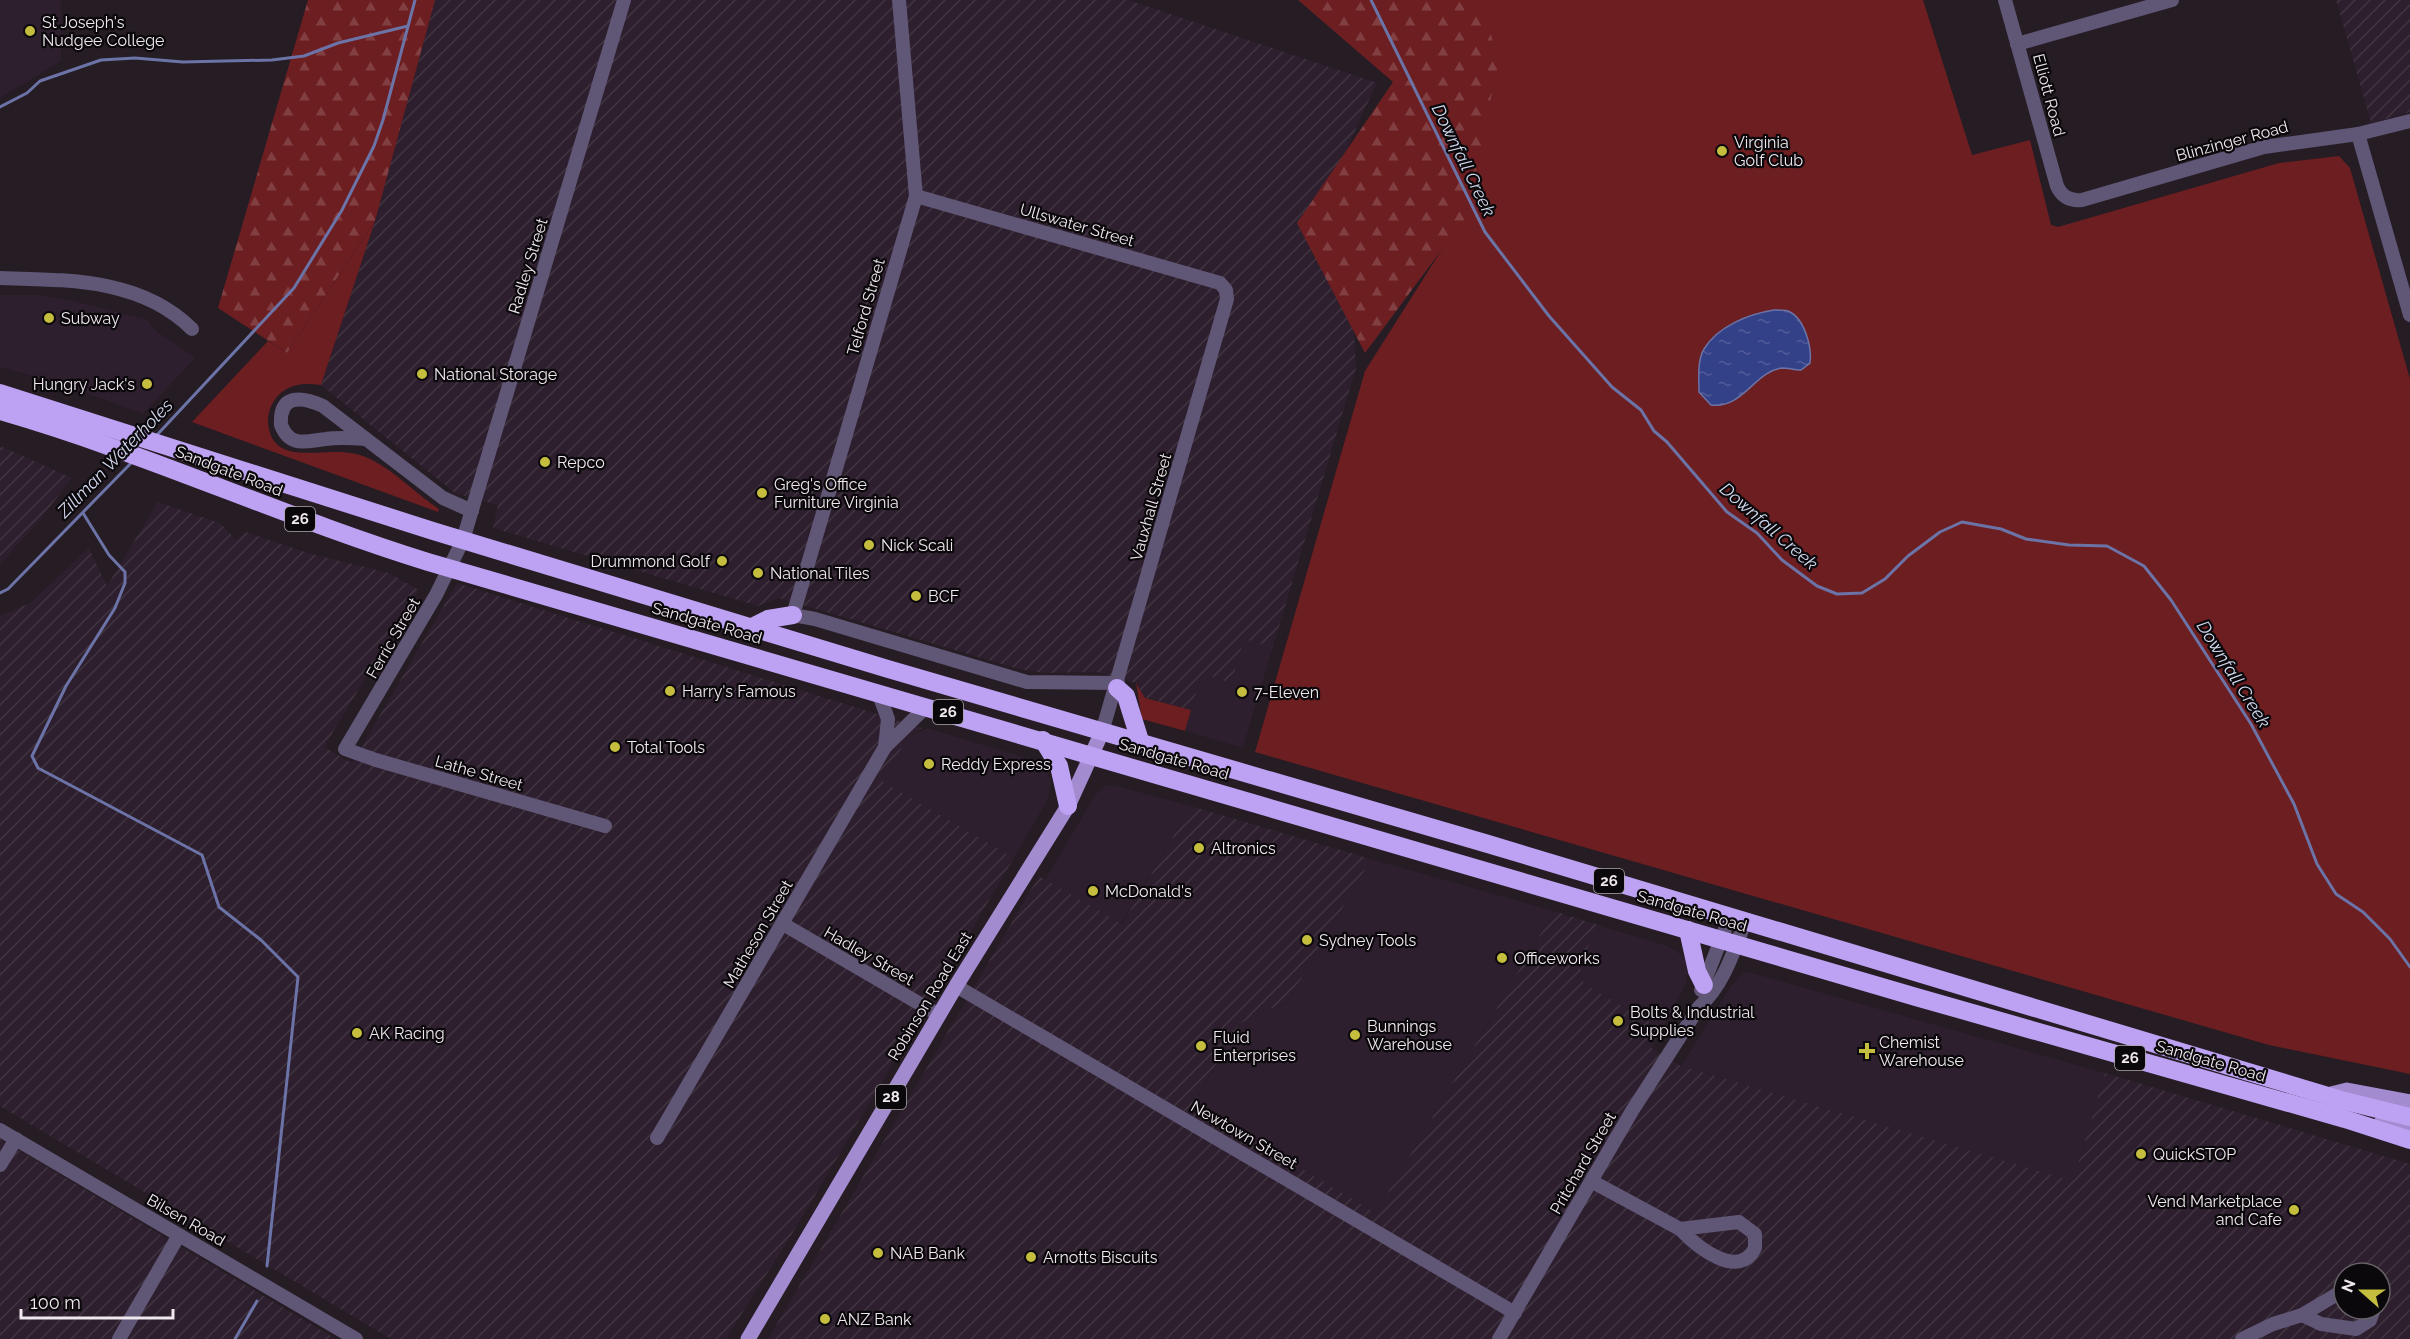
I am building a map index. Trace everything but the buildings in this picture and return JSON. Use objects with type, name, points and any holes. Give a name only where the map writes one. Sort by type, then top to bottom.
[{"type":"highway","name":"Sandgate Road","points":[[0,393],[463,540],[1102,732],[2410,1117]]},
{"type":"highway","name":"Sandgate Road","points":[[0,411],[114,448],[351,538],[450,568],[1688,930],[2345,1119],[2410,1140]]},
{"type":"highway","points":[[754,626],[768,619],[793,615]]},
{"type":"highway","points":[[1118,685],[1126,696],[1142,744]]},
{"type":"highway","points":[[1043,740],[1059,766],[1068,806]]},
{"type":"highway","points":[[1688,930],[1697,971],[1704,985]]},
{"type":"main road","name":"Robinson Road East","points":[[748,1339],[956,986],[1068,806],[1102,732]]},
{"type":"main road","name":"Sandgate Road","points":[[2331,1094],[2347,1090],[2410,1102]]},
{"type":"main road","name":"Sandgate Road","points":[[2345,1119],[2364,1119],[2410,1130]]},
{"type":"street","name":"Radley Street","points":[[463,540],[624,0]]},
{"type":"street","name":"Telford Street","points":[[793,615],[916,196],[899,0]]},
{"type":"street","name":"Elliott Road","points":[[2005,0],[2057,186],[2065,196]]},
{"type":"street","points":[[2017,44],[2172,0]]},
{"type":"street","name":"Blinzinger Road","points":[[2065,196],[2082,200],[2264,147],[2358,134],[2410,121]]},
{"type":"street","points":[[2358,134],[2410,315]]},
{"type":"street","name":"Ullswater Street","points":[[916,196],[1220,283],[1226,290]]},
{"type":"street","points":[[0,278],[64,279],[115,287],[166,307],[192,329]]},
{"type":"street","name":"Vauxhall Street","points":[[1102,732],[1118,685],[1227,299],[1226,290]]},
{"type":"street","points":[[365,439],[326,439],[302,443],[291,440],[281,425],[282,410],[294,400],[310,400],[341,418],[443,498],[472,511]]},
{"type":"street","name":"Ferric Street","points":[[345,749],[450,568],[463,540]]},
{"type":"street","points":[[793,615],[815,619],[1027,682],[1118,685]]},
{"type":"street","name":"Matheson Street","points":[[878,692],[888,725],[885,747]]},
{"type":"street","name":"Matheson Street","points":[[657,1138],[885,747],[927,706]]},
{"type":"street","name":"Lathe Street","points":[[345,749],[605,826]]},
{"type":"street","name":"Pritchard Street","points":[[1499,1339],[1591,1181],[1699,1007],[1708,999],[1719,981],[1737,919]]},
{"type":"street","name":"Hadley Street","points":[[783,924],[939,1015]]},
{"type":"street","name":"Pritchard Street","points":[[1699,1007],[1699,994],[1730,942]]},
{"type":"street","name":"Newtown Street","points":[[956,986],[1515,1312]]},
{"type":"street","name":"Bilsen Road","points":[[0,1130],[356,1339]]},
{"type":"street","points":[[0,1165],[16,1139]]},
{"type":"street","points":[[1591,1181],[1680,1229],[1691,1241],[1730,1262],[1744,1262],[1755,1248],[1755,1234],[1739,1222],[1680,1229]]},
{"type":"street","points":[[119,1339],[179,1235]]},
{"type":"street","points":[[2242,1339],[2273,1324],[2302,1315],[2332,1297]]},
{"type":"street","points":[[2302,1315],[2321,1324],[2356,1329],[2368,1321]]},
{"type":"shaded area","name":"St Joseph's Nudgee College","points":[[0,0],[61,0],[61,61],[0,98]]},
{"type":"shaded area","points":[[435,0],[1128,0],[1377,83],[1327,192],[1352,293],[1356,368],[1273,647],[1244,639],[1231,683],[1202,674],[1191,710],[1145,698],[1136,683],[1097,672],[1044,673],[1019,669],[779,598],[758,606],[493,528],[498,505],[455,493],[321,385],[375,221]]},
{"type":"shaded area","points":[[2336,0],[2410,0],[2410,112],[2371,123]]},
{"type":"shaded area","points":[[0,295],[38,295],[69,300],[146,319],[155,330],[195,358],[143,414],[68,386],[0,367]]},
{"type":"shaded area","points":[[0,446],[72,478],[38,522],[0,564]]},
{"type":"shaded area","points":[[158,502],[220,523],[236,540],[246,532],[308,553],[389,573],[419,590],[324,747],[352,763],[457,583],[922,728],[908,737],[882,781],[1014,858],[797,1226],[726,1339],[391,1339],[0,1106],[0,616],[30,603],[89,548],[107,586]]},
{"type":"shaded area","name":"7-Eleven","points":[[1244,638],[1273,647],[1243,748],[1185,731],[1202,674]]},
{"type":"shaded area","points":[[927,728],[1037,761],[1047,769],[1051,782],[1048,799],[1014,858],[881,781],[908,737]]},
{"type":"shaded area","points":[[1105,786],[1117,786],[1191,806],[1121,924],[1045,880],[1095,795]]},
{"type":"shaded area","points":[[1191,806],[1371,859],[1287,1003],[1266,1010],[1239,1024],[1193,1104],[1376,1213],[1554,911],[1601,926],[1579,962],[1584,984],[1662,1029],[1651,1048],[1681,1066],[2073,1181],[2105,1073],[2410,1164],[2410,1339],[768,1339],[1039,876],[1122,924]]},
{"type":"shaded area","name":"Bunnings Warehouse","points":[[1371,859],[1554,911],[1376,1213],[1193,1105],[1239,1024],[1266,1010],[1287,1003]]},
{"type":"shaded area","points":[[1601,926],[1668,946],[1682,955],[1689,967],[1686,983],[1662,1029],[1584,984],[1579,962]]},
{"type":"shaded area","points":[[1749,972],[2105,1073],[2073,1182],[1681,1066],[1731,986],[1743,973]]},
{"type":"shaded area","points":[[0,1139],[336,1339],[0,1339]]},
{"type":"green space","points":[[308,0],[435,0],[375,221],[287,353],[218,308]]},
{"type":"green space","points":[[1298,0],[1483,0],[1498,64],[1466,217],[1365,353],[1297,223],[1393,82]]},
{"type":"green space","name":"Virginia Golf Club","points":[[1434,0],[1923,0],[1972,155],[2030,140],[2051,225],[2058,227],[2279,163],[2339,156],[2350,168],[2410,379],[2410,1074],[2269,1045],[1255,752],[1365,371],[1468,208]]},
{"type":"green space","points":[[375,221],[321,385],[296,385],[279,395],[269,412],[270,434],[284,449],[294,452],[346,452],[368,458],[398,477],[439,509],[438,512],[192,422],[268,341],[287,353]]},
{"type":"green space","points":[[1136,683],[1145,698],[1191,710],[1185,731],[1142,719]]},
{"type":"water","points":[[1774,310],[1788,311],[1799,320],[1806,334],[1810,363],[1801,370],[1782,368],[1773,371],[1732,401],[1722,405],[1711,405],[1699,392],[1699,364],[1704,349],[1717,334],[1735,322]]},
{"type":"waterway","points":[[156,436],[294,288],[342,210],[374,146],[415,0]]},
{"type":"waterway","name":"Downfall Creek","points":[[1371,0],[1485,232],[1549,316],[1612,387],[1641,410],[1654,431],[1667,442],[1727,512],[1757,533],[1782,560],[1817,586],[1837,594],[1862,593],[1885,579],[1908,556],[1940,532],[1962,522],[2001,529],[2026,539],[2069,545],[2107,546],[2144,566],[2171,600],[2251,724],[2294,804],[2317,864],[2336,894],[2363,912],[2390,939],[2410,967]]},
{"type":"waterway","points":[[0,107],[27,93],[40,81],[101,60],[135,58],[183,62],[272,60],[304,56],[338,43],[408,26]]},
{"type":"waterway","name":"Zillman Waterholes","points":[[0,593],[8,589],[133,461]]},
{"type":"waterway","points":[[83,513],[109,555],[125,572],[125,583],[115,608],[66,686],[32,756],[38,768],[202,855],[219,907],[261,940],[298,977],[267,1266]]},
{"type":"waterway","points":[[235,1339],[257,1301]]},
{"type":"place","name":"St Joseph's Nudgee College","points":[[30,31]]},
{"type":"place","name":"Virginia Golf Club","points":[[1722,151]]},
{"type":"place","name":"Subway","points":[[49,318]]},
{"type":"place","name":"National Storage","points":[[422,374]]},
{"type":"place","name":"Hungry Jack's","points":[[147,384]]},
{"type":"place","name":"Repco","points":[[545,462]]},
{"type":"place","name":"Greg's Office Furniture Virginia","points":[[762,493]]},
{"type":"place","name":"Nick Scali","points":[[869,545]]},
{"type":"place","name":"Drummond Golf","points":[[722,561]]},
{"type":"place","name":"National Tiles","points":[[758,573]]},
{"type":"place","name":"BCF","points":[[916,596]]},
{"type":"place","name":"Harry's Famous","points":[[670,691]]},
{"type":"place","name":"7-Eleven","points":[[1242,692]]},
{"type":"place","name":"Total Tools","points":[[615,747]]},
{"type":"place","name":"Reddy Express","points":[[929,764]]},
{"type":"place","name":"Altronics","points":[[1199,848]]},
{"type":"place","name":"McDonald's","points":[[1093,891]]},
{"type":"place","name":"Sydney Tools","points":[[1307,940]]},
{"type":"place","name":"Officeworks","points":[[1502,958]]},
{"type":"place","name":"Bolts & Industrial Supplies","points":[[1618,1021]]},
{"type":"place","name":"AK Racing","points":[[357,1033]]},
{"type":"place","name":"Bunnings Warehouse","points":[[1355,1035]]},
{"type":"place","name":"Fluid Enterprises","points":[[1201,1046]]},
{"type":"place","name":"Chemist Warehouse","points":[[1867,1051]]},
{"type":"place","name":"QuickSTOP","points":[[2141,1154]]},
{"type":"place","name":"Vend Marketplace and Cafe","points":[[2294,1210]]},
{"type":"place","name":"NAB Bank","points":[[878,1253]]},
{"type":"place","name":"Arnotts Biscuits","points":[[1031,1257]]},
{"type":"place","name":"ANZ Bank","points":[[825,1319]]}]
